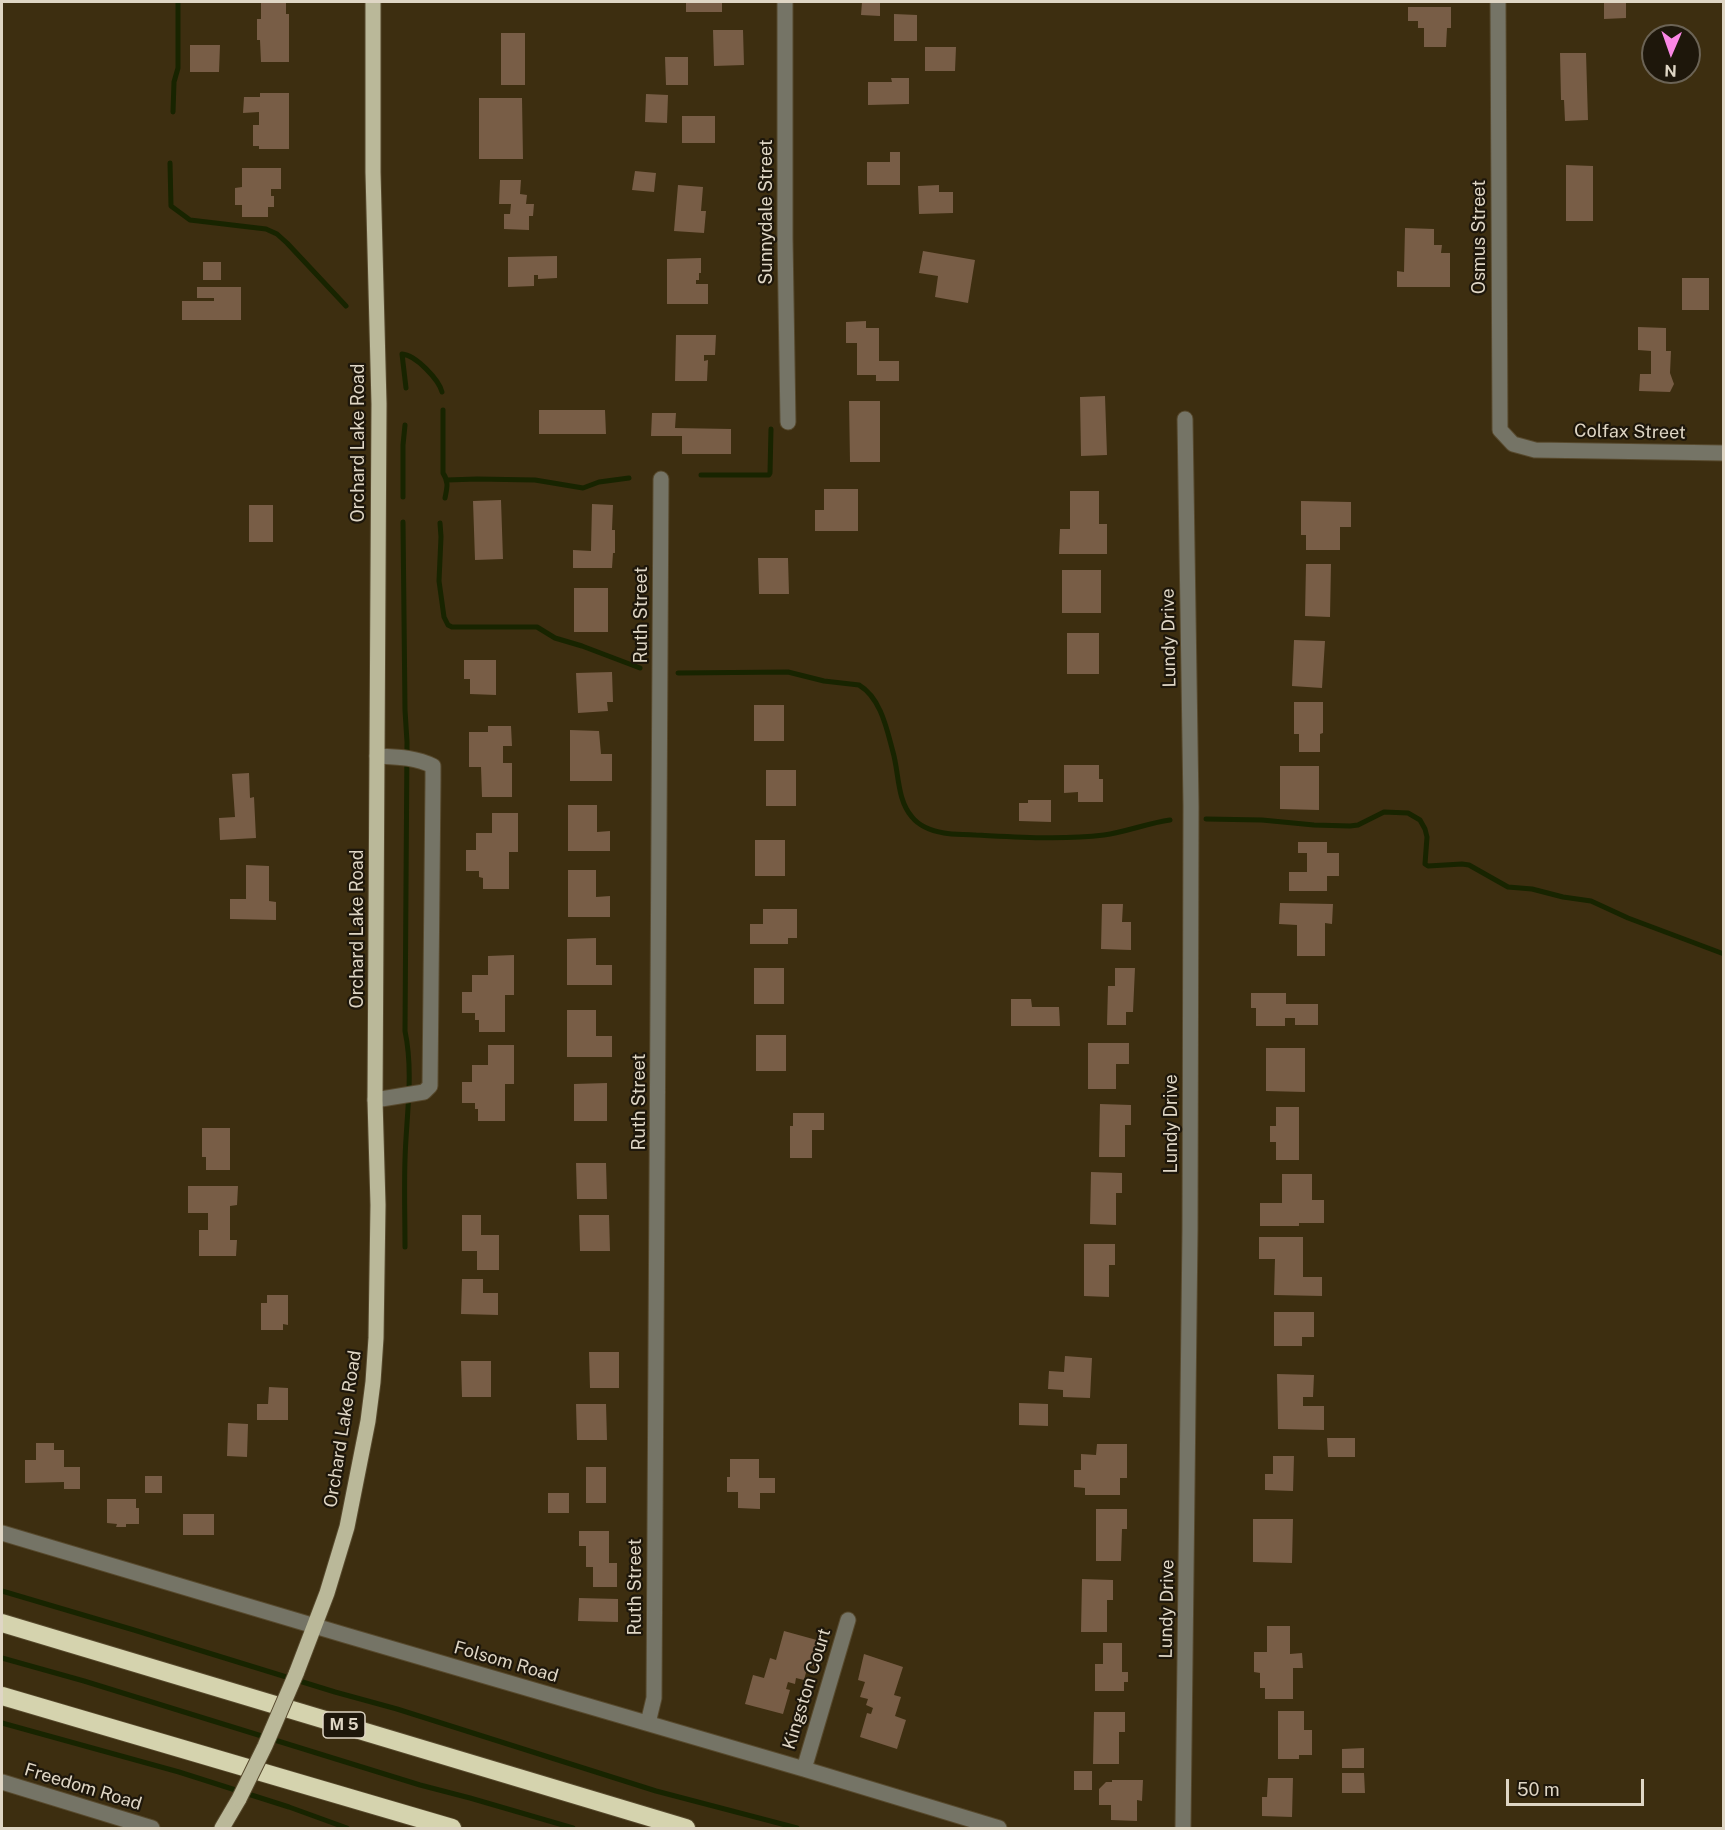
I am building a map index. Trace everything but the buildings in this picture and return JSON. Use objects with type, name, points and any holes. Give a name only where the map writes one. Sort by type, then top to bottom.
[{"type":"highway","name":"M 5","points":[[2,1623],[686,1828]]},
{"type":"highway","points":[[2,1696],[452,1828]]},
{"type":"main road","name":"Orchard Lake Road","points":[[222,1828],[265,1746],[327,1593],[347,1527],[358,1477],[373,1382],[378,1205],[375,1100],[379,404],[373,172],[373,2]]},
{"type":"street","name":"Sunnydale Street","points":[[785,2],[788,423]]},
{"type":"street","name":"Osmus Street","points":[[1498,2],[1500,430],[1513,444],[1535,450]]},
{"type":"street","name":"Lundy Drive","points":[[1183,1828],[1191,924],[1185,419]]},
{"type":"street","name":"Colfax Street","points":[[1535,450],[1724,453]]},
{"type":"street","name":"Ruth Street","points":[[648,1723],[654,1689],[661,479]]},
{"type":"street","points":[[375,1100],[424,1092],[430,1086],[433,779],[433,766],[424,762],[410,757],[377,756]]},
{"type":"street","name":"Folsom Road","points":[[2,1533],[999,1828]]},
{"type":"street","name":"Kingston Court","points":[[804,1769],[848,1620]]},
{"type":"street","name":"Freedom Road","points":[[2,1782],[152,1828]]},
{"type":"waterway","points":[[173,112],[174,82],[178,68],[178,2]]},
{"type":"waterway","points":[[170,163],[171,206],[190,220],[266,229],[277,234],[346,306]]},
{"type":"waterway","points":[[406,388],[402,354],[408,355],[426,369],[442,392]]},
{"type":"waterway","points":[[443,410],[443,473],[447,485],[445,498]]},
{"type":"waterway","points":[[403,497],[405,425]]},
{"type":"waterway","points":[[701,475],[769,475],[771,429]]},
{"type":"waterway","points":[[447,480],[535,480],[583,488],[599,482],[629,478]]},
{"type":"waterway","points":[[403,522],[407,742],[405,1031],[409,1063],[405,1247]]},
{"type":"waterway","points":[[440,523],[439,581],[444,617],[448,625],[452,627],[537,627],[555,638],[640,668]]},
{"type":"waterway","points":[[678,673],[788,672],[824,681],[859,685],[873,698],[882,715],[907,810],[919,823],[935,831],[948,834],[1024,837],[1088,837],[1112,834],[1170,820]]},
{"type":"waterway","points":[[1206,819],[1350,826],[1358,825],[1384,812],[1408,813],[1420,820],[1425,829],[1427,837],[1425,864],[1428,866],[1469,865],[1508,887],[1532,889],[1591,901],[1628,918],[1724,954]]},
{"type":"waterway","points":[[2,1591],[397,1709],[656,1791],[797,1828]]},
{"type":"waterway","points":[[2,1658],[84,1681],[420,1785],[573,1828]]},
{"type":"waterway","points":[[2,1723],[179,1772],[347,1828]]}]
